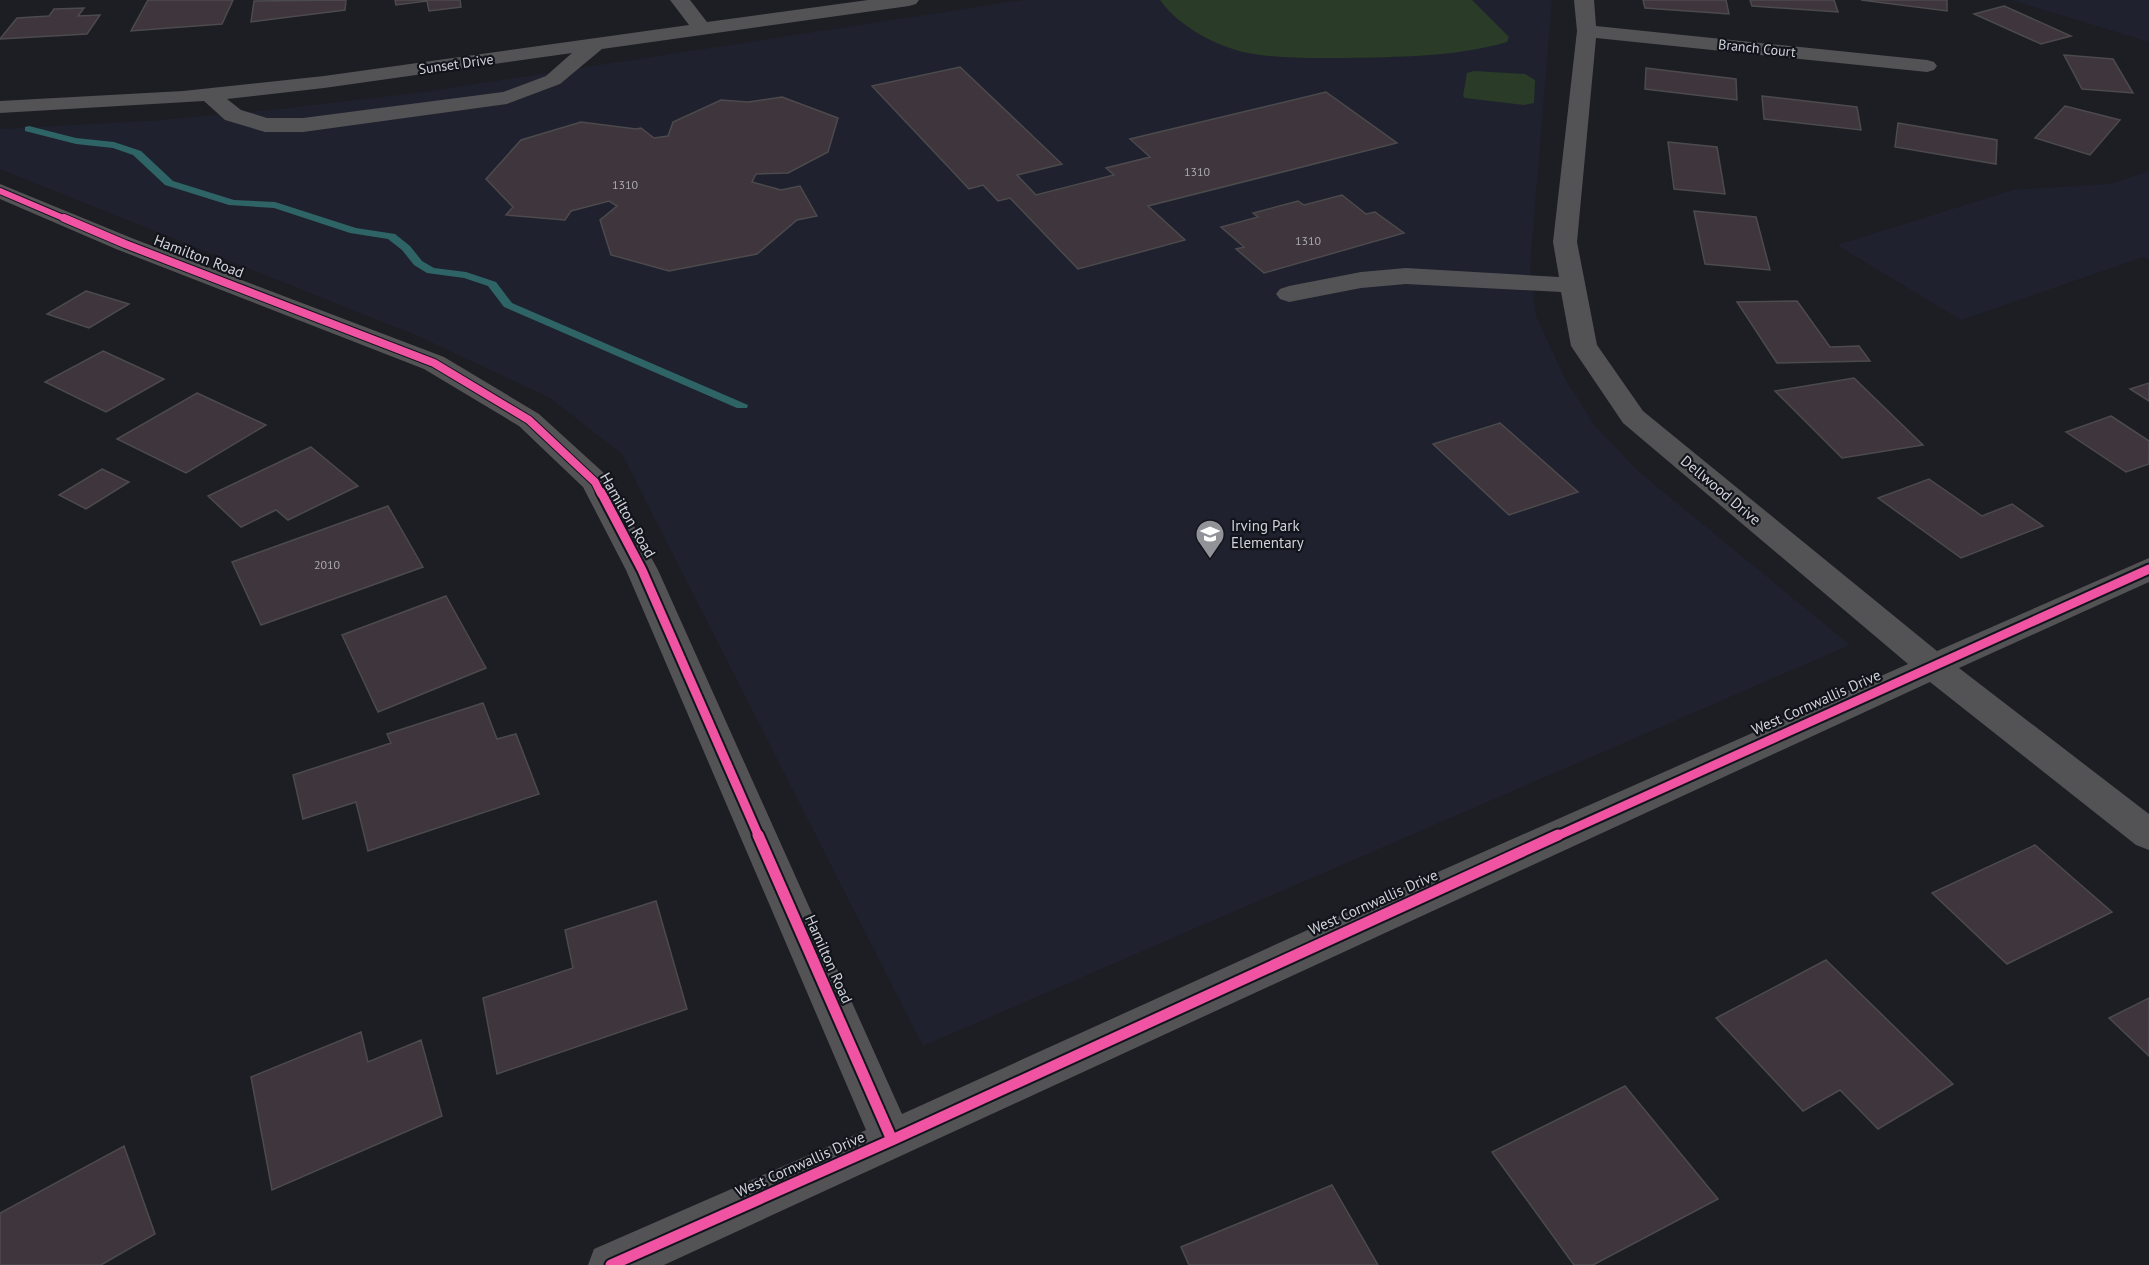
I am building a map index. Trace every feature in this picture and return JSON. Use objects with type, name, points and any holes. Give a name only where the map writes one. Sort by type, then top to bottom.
[{"type":"street","points":[[680,0],[702,29]]},
{"type":"street","name":"Sunset Drive","points":[[0,107],[208,94],[441,67],[909,0]]},
{"type":"street","name":"Dellwood Drive","points":[[1584,0],[1587,31],[1565,242],[1584,346],[1633,417],[1933,666],[2149,835]]},
{"type":"street","name":"Branch Court","points":[[1587,31],[1928,66]]},
{"type":"street","points":[[208,94],[233,115],[265,125],[303,125],[496,100],[553,80],[597,43]]},
{"type":"street","name":"Hamilton Road","points":[[0,191],[125,244],[434,363],[529,420],[595,482],[642,570],[892,1140]]},
{"type":"street","points":[[1289,294],[1361,280],[1406,276],[1573,285]]},
{"type":"street","name":"West Cornwallis Drive","points":[[611,1265],[892,1140],[1367,921],[2149,569]]},
{"type":"shaded area","name":"Irving Park Elementary","points":[[1023,0],[1552,0],[1530,266],[1536,316],[1565,379],[1595,426],[1639,472],[1850,645],[923,1046],[622,454],[550,398],[418,336],[0,169],[0,129],[149,121],[280,109],[424,92]]},
{"type":"shaded area","points":[[2012,0],[2149,0],[2149,42]]},
{"type":"shaded area","points":[[2149,171],[2149,259],[2143,257],[1961,320],[1837,245],[2013,190],[2111,184]]},
{"type":"green space","points":[[1160,0],[1472,0],[1509,37],[1507,42],[1487,47],[1426,55],[1344,58],[1272,56],[1236,50],[1199,34],[1177,18]]},
{"type":"green space","points":[[1474,71],[1525,74],[1535,80],[1534,103],[1524,105],[1465,98],[1463,96],[1467,73]]},
{"type":"building","points":[[148,0],[233,0],[222,24],[131,31]]},
{"type":"building","points":[[346,0],[345,10],[251,22],[254,1]]},
{"type":"building","points":[[395,0],[460,0],[461,7],[429,11],[427,1],[396,5]]},
{"type":"building","points":[[1643,0],[1726,0],[1729,14],[1645,8]]},
{"type":"building","points":[[1750,0],[1834,0],[1838,12],[1752,6]]},
{"type":"building","points":[[1861,0],[1947,0],[1947,11]]},
{"type":"building","points":[[2004,6],[2071,36],[2041,44],[1974,14]]},
{"type":"building","points":[[84,8],[78,16],[100,15],[87,34],[0,39],[17,18],[49,16],[54,9]]},
{"type":"building","points":[[2064,55],[2113,59],[2133,93],[2082,89]]},
{"type":"building","points":[[960,67],[1062,164],[1017,175],[1036,195],[1114,175],[1106,168],[1150,157],[1130,139],[1326,92],[1397,143],[1148,206],[1185,240],[1078,269],[1010,198],[998,201],[983,185],[969,189],[872,86]]},
{"type":"building","points":[[1646,68],[1736,79],[1737,100],[1645,89]]},
{"type":"building","points":[[1762,96],[1857,107],[1861,130],[1764,119]]},
{"type":"building","points":[[782,97],[838,118],[828,152],[788,173],[756,174],[752,182],[781,190],[800,186],[817,216],[797,220],[757,254],[669,271],[611,255],[600,220],[617,206],[609,201],[571,211],[565,220],[506,215],[513,207],[486,179],[521,140],[581,122],[641,128],[654,138],[668,136],[673,122],[721,100],[748,102]]},
{"type":"building","points":[[2065,106],[2120,120],[2090,155],[2035,138]]},
{"type":"building","points":[[1898,123],[1997,140],[1996,164],[1895,147]]},
{"type":"building","points":[[1668,142],[1717,147],[1725,194],[1674,189]]},
{"type":"building","points":[[1342,195],[1366,214],[1375,212],[1404,233],[1264,273],[1236,249],[1244,247],[1221,227],[1258,217],[1253,213],[1298,201],[1304,205]]},
{"type":"building","points":[[1694,211],[1756,217],[1770,270],[1705,264]]},
{"type":"building","points":[[86,291],[129,304],[89,328],[47,314]]},
{"type":"building","points":[[1797,301],[1830,347],[1859,346],[1870,361],[1777,363],[1737,302]]},
{"type":"building","points":[[103,351],[164,379],[106,412],[45,382]]},
{"type":"building","points":[[1854,378],[1923,445],[1842,458],[1775,391]]},
{"type":"building","points":[[2149,383],[2149,401],[2130,389]]},
{"type":"building","points":[[197,393],[266,425],[186,473],[117,439]]},
{"type":"building","points":[[2111,416],[2149,441],[2149,464],[2126,472],[2066,432]]},
{"type":"building","points":[[1500,423],[1578,492],[1509,515],[1433,444]]},
{"type":"building","points":[[311,447],[358,486],[288,520],[276,510],[241,527],[208,496]]},
{"type":"building","points":[[102,469],[129,482],[86,509],[59,495]]},
{"type":"building","points":[[1929,479],[1982,516],[2012,504],[2043,526],[1961,558],[1878,498]]},
{"type":"building","points":[[388,506],[423,567],[261,625],[232,562]]},
{"type":"building","points":[[446,596],[486,668],[378,712],[342,635]]},
{"type":"building","points":[[483,703],[497,739],[516,734],[539,794],[368,851],[356,802],[303,819],[293,775],[391,743],[387,734]]},
{"type":"building","points":[[2035,845],[2112,912],[2007,964],[1932,893]]},
{"type":"building","points":[[656,901],[687,1009],[497,1074],[483,998],[573,968],[565,930]]},
{"type":"building","points":[[1826,960],[1953,1084],[1878,1129],[1840,1090],[1803,1111],[1716,1018]]},
{"type":"building","points":[[2149,998],[2149,1056],[2109,1018]]},
{"type":"building","points":[[361,1032],[368,1062],[421,1040],[442,1116],[272,1190],[251,1077]]},
{"type":"building","points":[[1625,1086],[1718,1199],[1593,1265],[1574,1265],[1492,1152]]},
{"type":"building","points":[[124,1146],[155,1234],[101,1265],[0,1265],[0,1213]]},
{"type":"building","points":[[1332,1185],[1378,1265],[1189,1265],[1181,1247]]},
{"type":"waterway","points":[[29,129],[76,141],[114,145],[137,153],[169,183],[233,203],[275,205],[354,231],[391,236],[406,248],[418,263],[431,271],[466,275],[492,284],[508,305],[742,405]]},
{"type":"cycle path","points":[[0,191],[125,244],[434,363],[529,420],[595,482],[642,570],[892,1140]]},
{"type":"cycle path","points":[[611,1265],[892,1140],[1346,931],[2149,569]]},
{"type":"place","name":"Irving Park Elementary","points":[[1210,560]]}]
